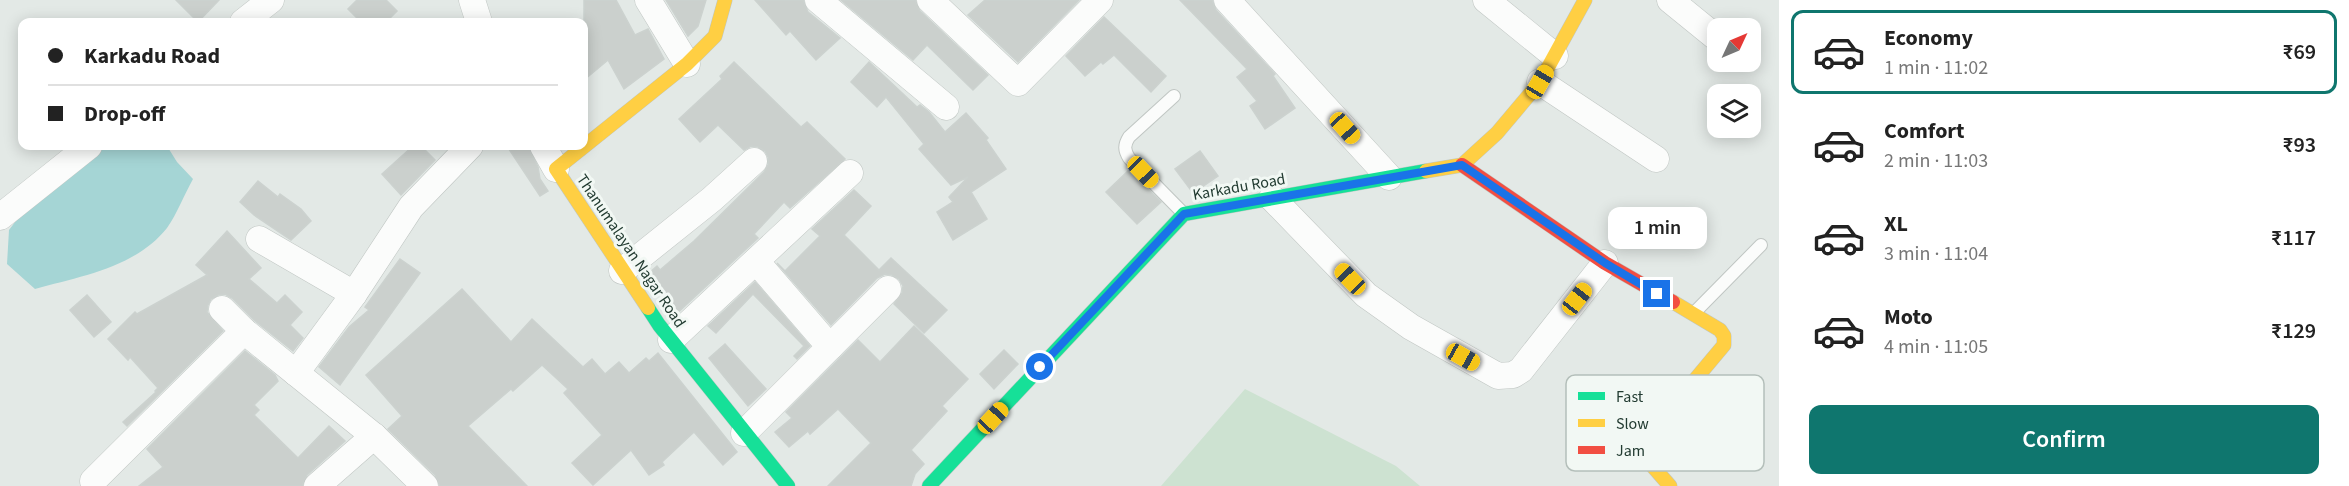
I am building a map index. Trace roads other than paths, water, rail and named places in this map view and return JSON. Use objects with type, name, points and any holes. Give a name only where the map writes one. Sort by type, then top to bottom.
[{"type":"street","points":[[248,18],[271,0]]},
{"type":"street","points":[[472,0],[478,18]]},
{"type":"street","points":[[648,0],[687,64]]},
{"type":"street","name":"Thanumalayan Nagar Road","points":[[588,143],[687,64],[715,36],[725,0]]},
{"type":"street","points":[[818,0],[946,107]]},
{"type":"street","points":[[940,3],[1018,83],[1100,0]]},
{"type":"street","points":[[1227,0],[1389,177]]},
{"type":"street","points":[[1486,0],[1555,56]]},
{"type":"street","points":[[1585,0],[1540,82],[1497,133],[1462,165],[1605,263],[1720,330],[1724,336],[1724,345],[1699,375]]},
{"type":"street","points":[[1670,0],[1707,30]]},
{"type":"street","points":[[1540,82],[1656,159]]},
{"type":"street","points":[[0,217],[85,150]]},
{"type":"street","points":[[296,373],[354,294],[411,207],[466,150]]},
{"type":"street","points":[[545,150],[556,169]]},
{"type":"street","name":"Thanumalayan Nagar Road","points":[[580,150],[556,169],[622,271],[671,340],[782,484]]},
{"type":"street","points":[[622,271],[712,199],[754,161]]},
{"type":"street","name":"Karkadu Road","points":[[929,486],[1184,214],[1462,165]]},
{"type":"street","points":[[671,340],[850,173]]},
{"type":"street","points":[[1272,198],[1366,295],[1411,327],[1498,376],[1513,375],[1521,370],[1605,263]]},
{"type":"street","points":[[259,239],[354,294]]},
{"type":"street","points":[[756,261],[830,347]]},
{"type":"street","points":[[744,433],[888,289]]},
{"type":"street","points":[[222,309],[244,331],[374,436],[425,486]]},
{"type":"street","points":[[93,481],[244,331]]},
{"type":"street","points":[[317,486],[374,436]]},
{"type":"street","points":[[1656,471],[1670,486]]},
{"type":"lane","points":[[1174,96],[1129,137],[1125,144],[1125,152],[1184,214]]},
{"type":"lane","points":[[1693,315],[1761,245]]},
{"type":"water","points":[[87,150],[170,150],[193,179],[167,228],[139,253],[89,275],[35,289],[7,264],[9,230],[42,187]]}]
